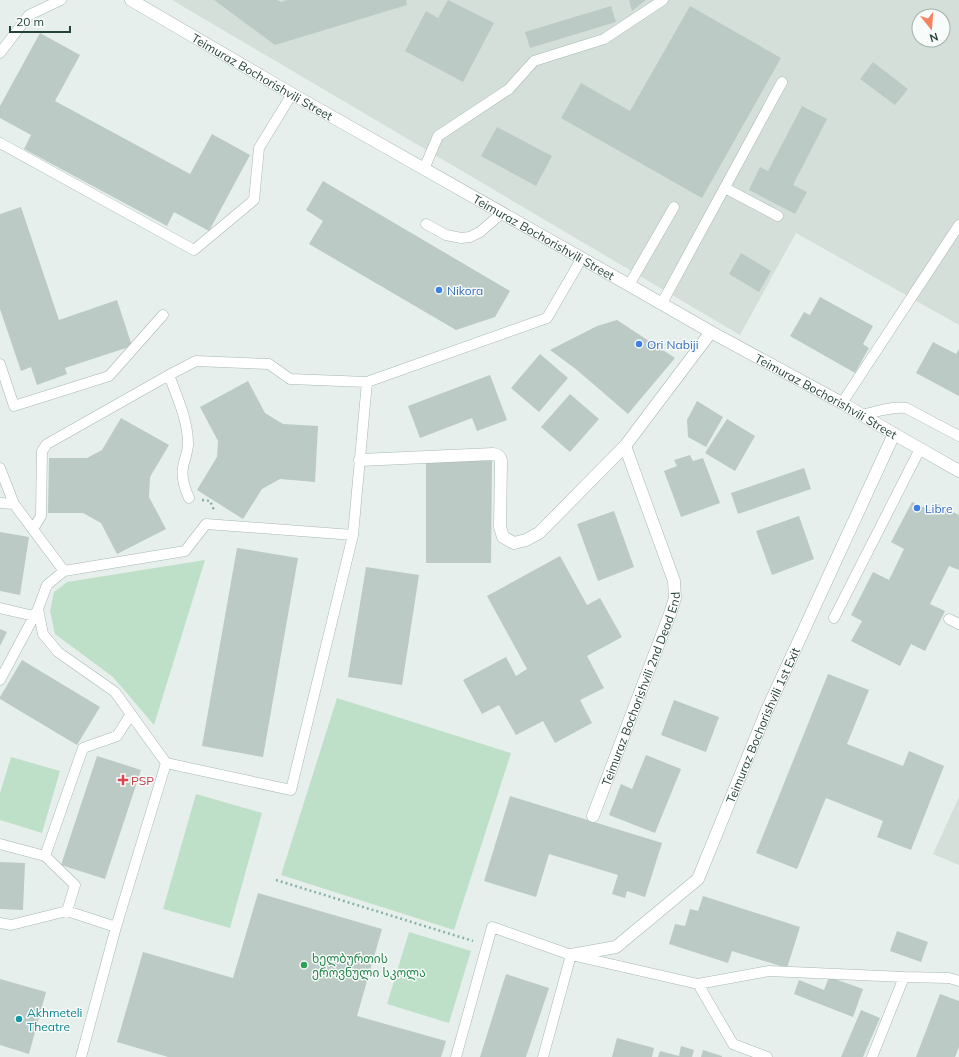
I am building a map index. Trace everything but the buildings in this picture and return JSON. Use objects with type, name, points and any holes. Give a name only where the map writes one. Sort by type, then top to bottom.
[{"type":"street","name":"Teimuraz Bochorishvili Street","points":[[131,0],[292,94],[711,332],[842,403],[959,471]]},
{"type":"street","points":[[360,460],[458,455],[498,455],[501,461],[500,528],[503,537],[514,543],[526,540],[539,533],[625,446],[711,332]]},
{"type":"street","name":"Teimuraz Bochorishvili 1st Exit","points":[[571,955],[616,947],[698,879],[767,710],[894,434]]},
{"type":"street","name":"Teimuraz Bochorishvili 2nd Dead End","points":[[593,816],[675,598],[674,581],[625,446]]},
{"type":"lane","points":[[0,53],[29,15],[61,0]]},
{"type":"lane","points":[[424,169],[438,136],[509,89],[534,61],[604,39],[663,0]]},
{"type":"lane","points":[[662,303],[782,82]]},
{"type":"lane","points":[[0,143],[194,250],[254,200],[259,148],[292,94]]},
{"type":"lane","points":[[725,188],[778,216]]},
{"type":"lane","points":[[629,285],[674,207]]},
{"type":"lane","points":[[426,224],[446,235],[461,238],[470,237],[480,232],[502,213]]},
{"type":"lane","points":[[842,403],[959,226]]},
{"type":"lane","points":[[33,530],[41,516],[42,451],[47,444],[196,360],[269,364],[290,379],[368,382],[547,318],[582,258]]},
{"type":"lane","points":[[0,364],[14,406],[109,376],[163,314]]},
{"type":"lane","points":[[169,375],[187,430],[188,445],[182,470],[184,485],[189,498]]},
{"type":"lane","points":[[36,613],[43,634],[58,652],[115,692],[166,764],[291,790],[353,535],[368,382]]},
{"type":"lane","points":[[862,415],[894,408],[906,408],[959,436]]},
{"type":"lane","points":[[834,618],[920,449]]},
{"type":"lane","points":[[0,468],[14,504],[64,571]]},
{"type":"lane","points":[[0,503],[14,504]]},
{"type":"lane","points":[[0,680],[36,613],[47,585],[64,571],[185,551],[206,524],[353,535]]},
{"type":"lane","points":[[0,608],[36,613]]},
{"type":"lane","points":[[949,619],[959,624]]},
{"type":"lane","points":[[45,856],[83,748],[117,736],[131,714]]},
{"type":"lane","points":[[81,1057],[116,927],[166,764]]},
{"type":"lane","points":[[0,844],[45,856],[75,885],[67,911]]},
{"type":"lane","points":[[0,923],[11,925],[67,911],[116,927]]},
{"type":"lane","points":[[456,1057],[492,927],[571,955],[698,984],[769,971],[949,978],[959,981]]},
{"type":"lane","points":[[543,1057],[571,955]]},
{"type":"lane","points":[[872,1057],[904,977]]},
{"type":"lane","points":[[698,984],[733,1044],[767,1057]]},
{"type":"path","points":[[276,880],[487,946]]},
{"type":"shaded area","points":[[172,0],[959,0],[959,325],[796,233],[740,335]]},
{"type":"shaded area","points":[[959,797],[959,865],[933,854]]},
{"type":"green space","points":[[205,560],[154,725],[113,677],[55,634],[50,611],[54,592],[67,582]]},
{"type":"green space","points":[[337,698],[511,753],[454,930],[281,875]]},
{"type":"green space","points":[[11,757],[60,771],[42,833],[0,820],[0,793]]},
{"type":"green space","points":[[196,794],[262,813],[230,928],[163,909]]},
{"type":"green space","points":[[409,932],[471,951],[449,1023],[387,1004]]},
{"type":"place","name":"Nikora","points":[[439,290]]},
{"type":"place","name":"Ori Nabiji","points":[[639,344]]},
{"type":"place","name":"Libre","points":[[917,508]]},
{"type":"place","name":"PSP","points":[[123,780]]},
{"type":"place","name":"ხელბურთის ეროვნული სკოლა","points":[[304,965]]},
{"type":"place","name":"Akhmeteli Theatre","points":[[19,1019]]}]
